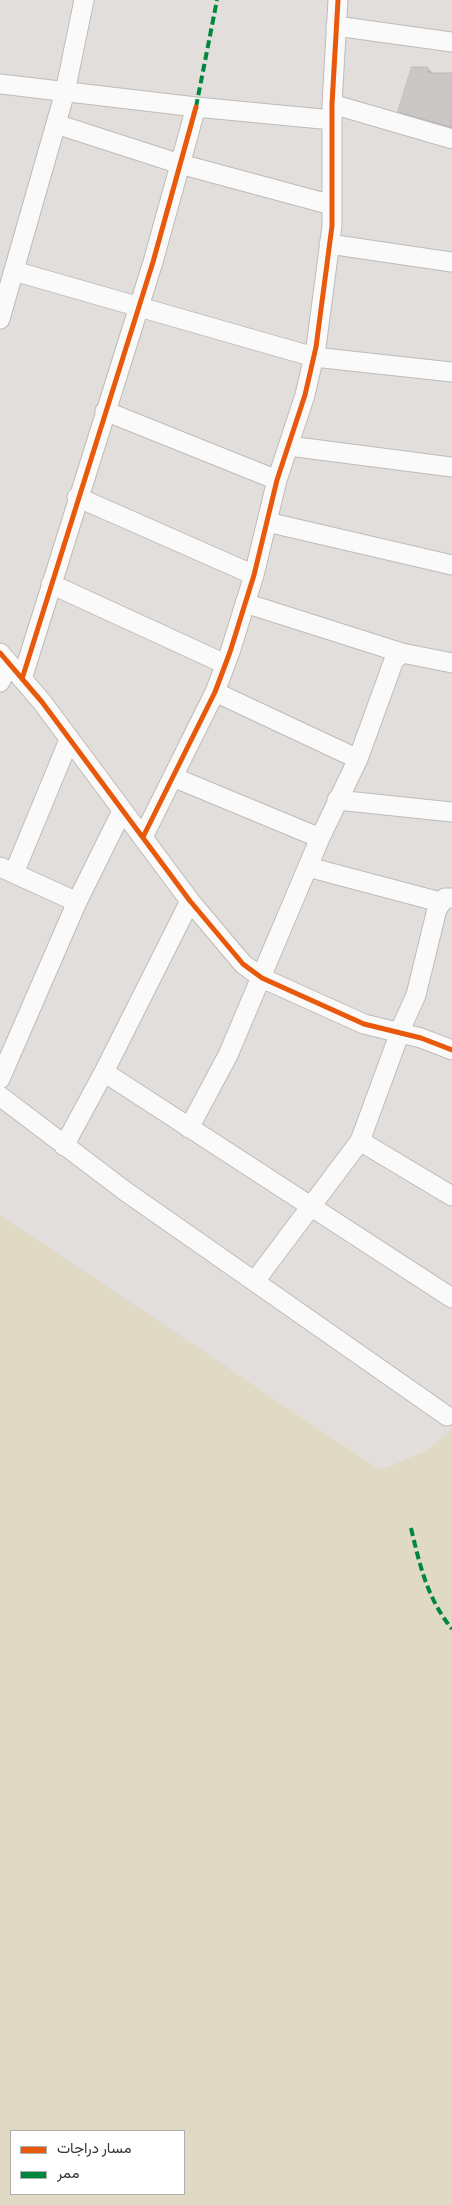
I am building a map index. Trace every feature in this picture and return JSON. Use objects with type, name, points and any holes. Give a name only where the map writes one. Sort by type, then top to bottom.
[{"type":"street","points":[[0,319],[65,92],[84,0]]},
{"type":"street","points":[[143,837],[215,692],[225,664],[254,575],[277,480],[289,446],[314,357],[324,299],[332,205],[332,112],[338,0]]},
{"type":"street","points":[[336,26],[452,42]]},
{"type":"street","points":[[0,84],[196,107],[332,112],[452,139]]},
{"type":"street","points":[[22,679],[77,497],[138,307],[196,107]]},
{"type":"street","points":[[56,124],[180,164],[332,205]]},
{"type":"street","points":[[329,244],[452,262]]},
{"type":"street","points":[[14,271],[314,357],[452,372]]},
{"type":"street","points":[[105,411],[277,480]]},
{"type":"street","points":[[289,446],[452,467]]},
{"type":"street","points":[[77,497],[254,575]]},
{"type":"street","points":[[267,522],[452,565]]},
{"type":"street","points":[[51,584],[225,664]]},
{"type":"street","points":[[245,603],[402,653],[452,663]]},
{"type":"street","points":[[189,1128],[228,1055],[320,838],[358,759],[387,676],[394,660],[402,653]]},
{"type":"street","points":[[5,658],[42,702],[190,901],[243,964],[262,978],[364,1024],[421,1038],[452,1050]]},
{"type":"street","points":[[0,682],[5,658]]},
{"type":"street","points":[[215,692],[358,759]]},
{"type":"street","points":[[69,740],[7,870],[77,902]]},
{"type":"street","points":[[173,777],[320,838]]},
{"type":"street","points":[[337,800],[452,812]]},
{"type":"street","points":[[0,1079],[77,902],[122,811]]},
{"type":"street","points":[[255,1281],[360,1141],[399,1034],[416,995],[446,900],[308,867]]},
{"type":"street","points":[[64,1146],[104,1072],[190,901]]},
{"type":"street","points":[[104,1072],[452,1298]]},
{"type":"street","points":[[0,1096],[64,1146],[447,1416]]},
{"type":"street","points":[[360,1141],[452,1196]]},
{"type":"sand","points":[[0,1215],[380,1470],[428,1450],[452,1428],[452,2205],[0,2205]]},
{"type":"building","points":[[412,67],[428,67],[428,73],[452,73],[452,127],[398,112]]},
{"type":"marked path","points":[[196,107],[217,0]]},
{"type":"marked path","points":[[411,1528],[421,1568],[430,1593],[452,1629]]},
{"type":"cycle path","points":[[143,837],[215,692],[230,652],[254,575],[277,480],[305,395],[316,347],[332,226],[332,104],[338,0]]},
{"type":"cycle path","points":[[22,679],[153,262],[196,107]]},
{"type":"cycle path","points":[[0,653],[42,702],[190,901],[243,964],[262,978],[364,1024],[421,1038],[452,1050]]}]
